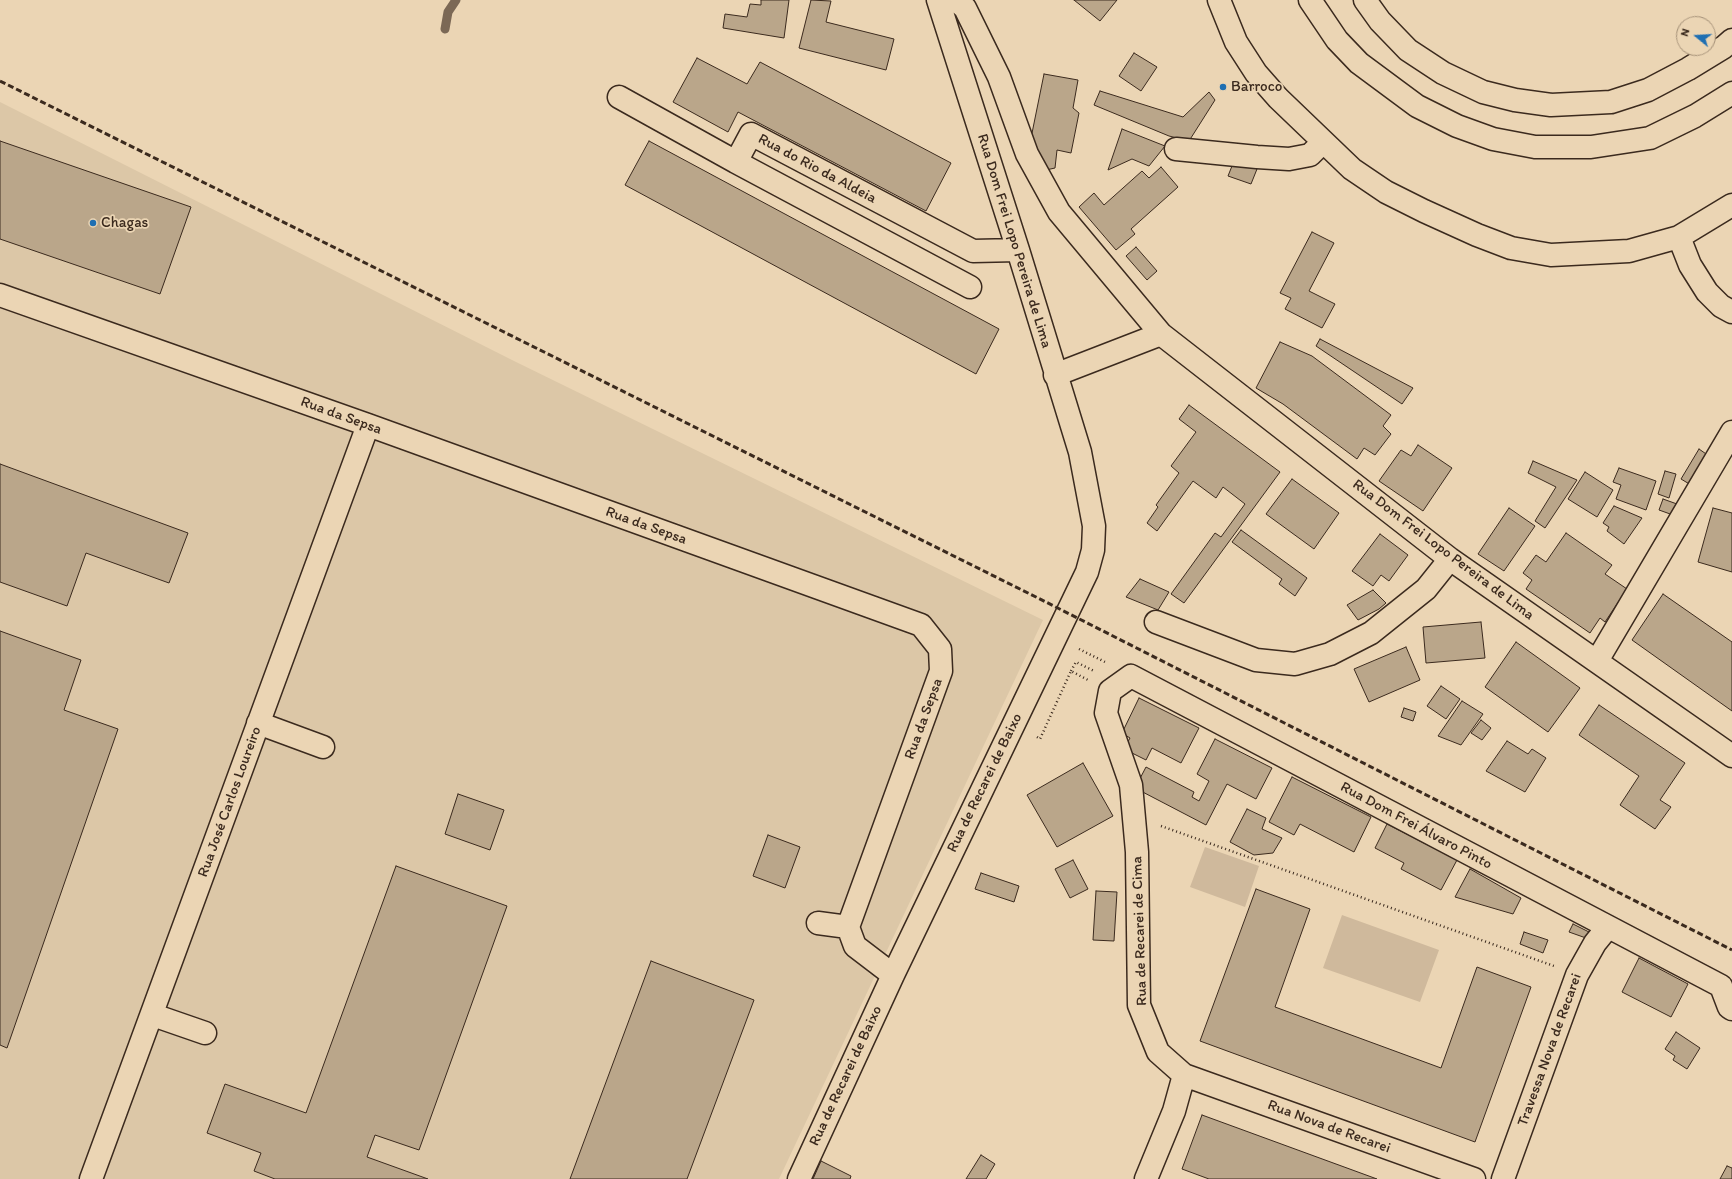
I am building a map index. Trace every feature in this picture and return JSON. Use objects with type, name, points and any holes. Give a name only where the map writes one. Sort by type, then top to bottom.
[{"type":"main road","name":"Rua Dom Frei Lopo Pereira de Lima","points":[[938,0],[1018,250],[1055,375]]},
{"type":"main road","name":"Rua Dom Frei Lopo Pereira de Lima","points":[[956,0],[965,8],[999,77],[1027,154],[1059,212],[1161,334],[1450,559],[1732,756]]},
{"type":"main road","points":[[1219,0],[1236,42],[1256,73],[1278,98],[1352,169],[1386,192],[1424,212],[1511,248],[1551,255],[1628,251],[1679,237],[1732,205]]},
{"type":"main road","points":[[1310,0],[1337,40],[1365,68],[1417,106],[1456,126],[1493,139],[1534,147],[1591,147],[1650,138],[1695,116],[1732,93]]},
{"type":"main road","points":[[1365,0],[1380,21],[1408,50],[1443,73],[1483,92],[1515,100],[1551,105],[1611,102],[1648,90],[1688,69],[1724,47],[1732,40]]},
{"type":"main road","name":"Rua do Rio da Aldeia","points":[[619,98],[970,287]]},
{"type":"main road","name":"Rua do Rio da Aldeia","points":[[736,162],[751,134],[973,251],[1018,250]]},
{"type":"main road","points":[[1176,149],[1257,158],[1288,159],[1310,155],[1323,142]]},
{"type":"main road","name":"Rua do Rio da Aldeia","points":[[873,235],[890,207]]},
{"type":"main road","points":[[1679,237],[1690,265],[1707,292],[1722,306],[1732,312]]},
{"type":"main road","name":"Rua da Sepsa","points":[[0,296],[368,425],[921,625],[940,649],[941,671],[848,927]]},
{"type":"main road","points":[[1055,375],[1161,334]]},
{"type":"main road","name":"Rua de Recarei de Baixo","points":[[799,1179],[893,975],[1057,631],[1087,572],[1093,550],[1094,526],[1080,452],[1055,375]]},
{"type":"main road","name":"Rua José Carlos Loureiro","points":[[91,1179],[153,1015],[258,723],[368,425]]},
{"type":"main road","points":[[1596,661],[1732,432]]},
{"type":"main road","points":[[1156,622],[1256,660],[1296,664],[1330,654],[1371,633],[1426,589],[1450,559]]},
{"type":"main road","name":"Rua Dom Frei Álvaro Pinto","points":[[1106,713],[1110,691],[1131,676],[1721,986],[1729,1007],[1732,1009]]},
{"type":"main road","name":"Rua de Recarei de Cima","points":[[1106,713],[1132,785],[1137,852],[1140,1005],[1158,1052],[1184,1075]]},
{"type":"main road","points":[[258,723],[323,746]]},
{"type":"main road","points":[[818,924],[848,927],[855,946],[893,975]]},
{"type":"main road","name":"Travessa Nova de Recarei","points":[[1503,1179],[1577,975],[1596,943],[1608,927]]},
{"type":"main road","points":[[153,1015],[205,1033]]},
{"type":"main road","points":[[1146,1179],[1174,1111],[1184,1075]]},
{"type":"main road","name":"Rua Nova de Recarei","points":[[1184,1075],[1474,1179]]},
{"type":"path","points":[[1057,631],[1074,646],[1107,663]]},
{"type":"path","points":[[1071,671],[1076,662],[1101,674]]},
{"type":"path","points":[[1134,817],[1577,975]]},
{"type":"shaded area","points":[[0,102],[514,361],[1043,620],[779,1179],[0,1179]]},
{"type":"shaded area","points":[[1205,847],[1259,866],[1245,907],[1190,887]]},
{"type":"shaded area","points":[[1342,915],[1439,950],[1420,1002],[1323,968]]},
{"type":"building","points":[[761,0],[789,0],[784,38],[723,28],[725,14],[747,17],[750,4],[761,5]]},
{"type":"building","points":[[811,0],[831,1],[826,22],[894,39],[886,70],[799,48]]},
{"type":"building","points":[[1074,0],[1117,0],[1100,21]]},
{"type":"building","points":[[1134,53],[1157,67],[1141,91],[1119,76]]},
{"type":"building","points":[[697,58],[747,84],[760,62],[951,163],[926,211],[738,112],[728,132],[673,102]]},
{"type":"building","points":[[1044,74],[1078,80],[1073,108],[1079,113],[1071,153],[1057,150],[1055,168],[1046,170],[1030,143]]},
{"type":"building","points":[[1100,91],[1183,117],[1209,92],[1215,100],[1189,141],[1169,136],[1094,105]]},
{"type":"building","points":[[1122,129],[1165,146],[1149,166],[1132,159],[1108,170]]},
{"type":"building","name":"Chagas","points":[[0,141],[191,207],[160,294],[0,239]]},
{"type":"building","points":[[649,141],[999,329],[976,374],[625,185]]},
{"type":"building","points":[[1234,161],[1257,169],[1251,184],[1228,176]]},
{"type":"building","points":[[1161,167],[1178,187],[1131,229],[1135,234],[1116,250],[1079,207],[1094,193],[1104,205],[1142,171],[1149,178]]},
{"type":"building","points":[[1312,232],[1334,243],[1309,291],[1335,304],[1322,328],[1285,309],[1291,298],[1280,293]]},
{"type":"building","points":[[1136,247],[1157,271],[1147,280],[1126,256]]},
{"type":"building","points":[[1320,339],[1413,388],[1402,404],[1316,346]]},
{"type":"building","points":[[1280,342],[1312,356],[1391,415],[1383,426],[1391,434],[1375,455],[1364,448],[1357,459],[1283,404],[1256,388]]},
{"type":"building","points":[[1189,405],[1280,472],[1184,603],[1171,594],[1215,533],[1221,537],[1245,504],[1223,487],[1216,498],[1193,481],[1157,531],[1147,523],[1158,507],[1156,505],[1179,473],[1171,466],[1196,432],[1179,419]]},
{"type":"building","points":[[1418,445],[1452,468],[1423,511],[1379,481],[1401,450],[1411,456]]},
{"type":"building","points":[[1699,449],[1709,456],[1691,485],[1681,479]]},
{"type":"building","points":[[1533,461],[1577,480],[1545,528],[1535,521],[1556,487],[1528,473]]},
{"type":"building","points":[[0,464],[188,533],[169,583],[86,553],[67,606],[0,582]]},
{"type":"building","points":[[1619,468],[1656,481],[1646,510],[1616,499],[1621,485],[1613,482]]},
{"type":"building","points":[[1665,471],[1676,474],[1669,498],[1658,494]]},
{"type":"building","points":[[1585,472],[1613,490],[1597,517],[1568,499]]},
{"type":"building","points":[[1292,479],[1339,513],[1314,549],[1266,514]]},
{"type":"building","points":[[1663,499],[1677,504],[1673,515],[1659,510]]},
{"type":"building","points":[[1614,506],[1642,518],[1624,544],[1607,531],[1609,527],[1603,523]]},
{"type":"building","points":[[1509,508],[1535,526],[1504,571],[1478,554]]},
{"type":"building","points":[[1713,508],[1732,513],[1732,572],[1698,562]]},
{"type":"building","points":[[1241,530],[1307,578],[1295,596],[1279,584],[1282,579],[1232,542]]},
{"type":"building","points":[[1566,533],[1612,565],[1605,574],[1627,589],[1605,622],[1600,618],[1590,633],[1526,589],[1532,580],[1523,573],[1536,555],[1546,562]]},
{"type":"building","points":[[1380,534],[1408,555],[1389,581],[1381,575],[1373,586],[1352,571]]},
{"type":"building","points":[[1140,579],[1169,592],[1158,610],[1126,597]]},
{"type":"building","points":[[1373,590],[1386,603],[1379,609],[1358,620],[1347,605]]},
{"type":"building","points":[[1663,594],[1732,642],[1732,711],[1632,640]]},
{"type":"building","points":[[1481,622],[1485,658],[1426,663],[1423,627]]},
{"type":"building","points":[[0,631],[81,660],[64,710],[118,729],[7,1048],[0,1045]]},
{"type":"building","points":[[1516,642],[1580,688],[1548,732],[1485,687]]},
{"type":"building","points":[[1406,647],[1420,680],[1369,702],[1354,669]]},
{"type":"building","points":[[1441,686],[1460,699],[1446,719],[1427,706]]},
{"type":"building","points":[[1139,698],[1199,728],[1181,763],[1152,748],[1146,760],[1124,749],[1130,738],[1122,733]]},
{"type":"building","points":[[1462,701],[1483,714],[1461,745],[1438,736]]},
{"type":"building","points":[[1599,705],[1685,763],[1660,800],[1671,807],[1655,829],[1620,805],[1639,776],[1579,735]]},
{"type":"building","points":[[1404,708],[1416,712],[1413,721],[1401,717]]},
{"type":"building","points":[[1481,720],[1491,728],[1482,740],[1471,733]]},
{"type":"building","points":[[1215,739],[1272,768],[1256,799],[1227,784],[1206,825],[1135,788],[1146,767],[1194,792],[1192,797],[1199,801],[1209,781],[1197,774]]},
{"type":"building","points":[[1507,741],[1528,754],[1532,749],[1546,758],[1525,792],[1486,771]]},
{"type":"building","points":[[1083,763],[1113,816],[1057,847],[1027,795]]},
{"type":"building","points":[[1292,777],[1371,817],[1354,852],[1300,824],[1294,835],[1269,822]]},
{"type":"building","points":[[458,794],[504,810],[490,850],[445,834]]},
{"type":"building","points":[[1247,809],[1266,818],[1262,829],[1282,838],[1273,853],[1254,855],[1230,842]]},
{"type":"building","points":[[1387,824],[1457,860],[1441,890],[1401,869],[1404,863],[1375,848]]},
{"type":"building","points":[[768,835],[800,847],[785,888],[753,876]]},
{"type":"building","points":[[1073,860],[1088,889],[1070,898],[1055,869]]},
{"type":"building","points":[[396,866],[507,906],[419,1150],[375,1135],[367,1157],[428,1179],[275,1179],[254,1171],[261,1153],[207,1133],[225,1084],[306,1113]]},
{"type":"building","points":[[1470,869],[1521,898],[1513,914],[1455,897]]},
{"type":"building","points":[[981,873],[1019,886],[1014,902],[975,889]]},
{"type":"building","points":[[1256,889],[1310,909],[1275,1007],[1441,1068],[1477,967],[1531,987],[1475,1142],[1200,1041]]},
{"type":"building","points":[[1096,891],[1117,892],[1114,941],[1093,940]]},
{"type":"building","points":[[1573,924],[1589,932],[1586,938],[1569,932]]},
{"type":"building","points":[[1524,932],[1548,940],[1543,953],[1520,944]]},
{"type":"building","points":[[1639,958],[1688,984],[1671,1017],[1622,992]]},
{"type":"building","points":[[651,961],[754,1000],[687,1179],[570,1179]]},
{"type":"building","points":[[1676,1032],[1700,1048],[1687,1069],[1673,1060],[1675,1056],[1665,1049]]},
{"type":"building","points":[[1202,1115],[1377,1179],[1209,1179],[1182,1169]]},
{"type":"building","points":[[981,1155],[995,1164],[986,1179],[966,1179]]},
{"type":"building","points":[[821,1161],[851,1176],[850,1179],[813,1179]]},
{"type":"building","points":[[1727,1166],[1732,1168],[1732,1179],[1720,1179]]},
{"type":"waterway","points":[[445,29],[448,12],[456,0]]},
{"type":"railway","points":[[0,81],[1036,597],[1732,950]]},
{"type":"place","name":"Barroco","points":[[1223,87]]},
{"type":"place","name":"Chagas","points":[[93,223]]}]
